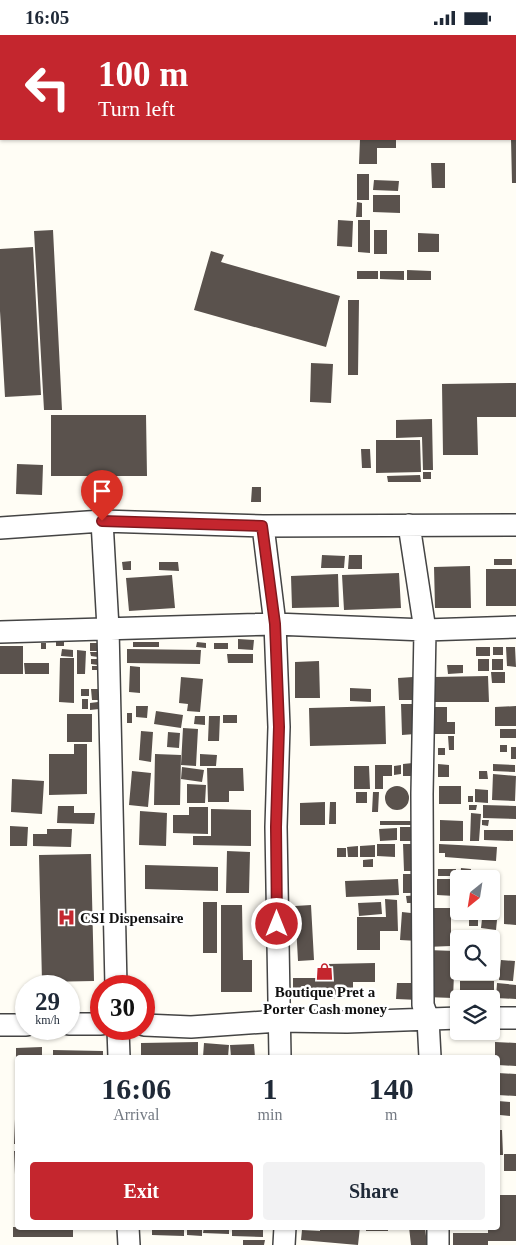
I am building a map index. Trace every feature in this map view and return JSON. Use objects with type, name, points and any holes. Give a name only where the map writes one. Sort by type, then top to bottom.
[{"type":"street","points":[[102,521],[108,628],[116,975]]},
{"type":"street","points":[[0,528],[102,521],[262,526],[516,525]]},
{"type":"street","points":[[409,525],[425,630],[422,794],[423,986],[424,1005],[428,1019],[430,1055]]},
{"type":"street","points":[[262,526],[275,624],[279,727],[276,827],[280,1055]]},
{"type":"street","points":[[0,632],[275,624],[425,630],[516,627]]},
{"type":"street","points":[[155,1025],[190,1027],[279,1021],[347,1022],[450,1018]]},
{"type":"street","points":[[500,1018],[516,1018]]},
{"type":"street","points":[[0,1025],[15,1025]]},
{"type":"street","points":[[118,1040],[119,1055]]},
{"type":"street","points":[[128,1230],[129,1245]]},
{"type":"street","points":[[284,1230],[284,1245]]},
{"type":"street","points":[[438,1230],[438,1245]]},
{"type":"building","points":[[360,140],[396,140],[396,148],[377,148],[377,164],[359,164]]},
{"type":"building","points":[[511,140],[516,140],[516,183],[512,183]]},
{"type":"building","points":[[431,163],[445,163],[445,188],[432,188]]},
{"type":"building","points":[[357,174],[369,174],[369,200],[357,200]]},
{"type":"building","points":[[374,180],[399,181],[398,191],[373,190]]},
{"type":"building","points":[[373,195],[400,195],[400,213],[373,212]]},
{"type":"building","points":[[357,202],[362,203],[362,217],[356,217]]},
{"type":"building","points":[[338,220],[353,221],[352,247],[337,246]]},
{"type":"building","points":[[358,220],[370,220],[370,253],[358,252]]},
{"type":"building","points":[[53,230],[62,410],[44,410],[34,231]]},
{"type":"building","points":[[374,230],[387,230],[387,254],[374,254]]},
{"type":"building","points":[[418,233],[439,234],[439,252],[418,252]]},
{"type":"building","points":[[33,247],[41,395],[5,397],[0,311],[0,249]]},
{"type":"building","points":[[211,251],[224,255],[221,262],[340,296],[326,347],[194,310]]},
{"type":"building","points":[[407,270],[431,271],[431,280],[407,280]]},
{"type":"building","points":[[357,271],[378,271],[378,279],[357,279]]},
{"type":"building","points":[[380,271],[404,271],[404,280],[380,279]]},
{"type":"building","points":[[348,300],[359,300],[358,375],[348,375]]},
{"type":"building","points":[[311,363],[333,364],[331,403],[310,402]]},
{"type":"building","points":[[516,383],[516,417],[477,417],[478,455],[443,455],[442,384]]},
{"type":"building","points":[[51,415],[146,415],[147,476],[51,476]]},
{"type":"building","points":[[432,419],[433,470],[423,470],[422,437],[396,438],[396,420]]},
{"type":"building","points":[[376,440],[420,440],[421,472],[376,473]]},
{"type":"building","points":[[361,449],[370,449],[371,468],[362,468]]},
{"type":"building","points":[[17,464],[43,465],[42,495],[16,494]]},
{"type":"building","points":[[423,472],[431,472],[431,479],[423,479]]},
{"type":"building","points":[[420,475],[421,482],[388,482],[387,476]]},
{"type":"building","points":[[252,487],[261,487],[261,502],[251,502]]},
{"type":"building","points":[[322,555],[345,556],[344,568],[321,568]]},
{"type":"building","points":[[349,555],[362,555],[362,569],[348,569]]},
{"type":"building","points":[[494,559],[512,559],[512,565],[494,565]]},
{"type":"building","points":[[131,561],[131,570],[123,570],[122,562]]},
{"type":"building","points":[[159,562],[178,562],[179,571],[159,570]]},
{"type":"building","points":[[470,566],[471,608],[435,608],[434,567]]},
{"type":"building","points":[[486,569],[516,569],[516,606],[486,606]]},
{"type":"building","points":[[399,573],[401,608],[344,610],[342,575]]},
{"type":"building","points":[[338,574],[339,607],[292,608],[291,576]]},
{"type":"building","points":[[172,575],[175,608],[129,611],[126,578]]},
{"type":"building","points":[[238,639],[254,640],[253,650],[238,649]]},
{"type":"building","points":[[56,641],[64,641],[64,646],[56,646]]},
{"type":"building","points":[[133,642],[159,642],[159,647],[133,647]]},
{"type":"building","points":[[197,642],[206,643],[206,648],[196,647]]},
{"type":"building","points":[[41,643],[46,643],[46,649],[41,649]]},
{"type":"building","points":[[90,643],[98,643],[98,651],[90,651]]},
{"type":"building","points":[[214,643],[228,643],[228,649],[214,649]]},
{"type":"building","points":[[0,646],[23,646],[23,674],[0,674]]},
{"type":"building","points":[[476,647],[490,647],[490,656],[476,656]]},
{"type":"building","points":[[493,647],[503,647],[503,655],[493,655]]},
{"type":"building","points":[[506,647],[515,647],[516,667],[507,666]]},
{"type":"building","points":[[62,649],[73,650],[73,657],[61,656]]},
{"type":"building","points":[[127,649],[201,650],[200,664],[127,663]]},
{"type":"building","points":[[77,650],[86,651],[85,674],[77,674]]},
{"type":"building","points":[[90,652],[98,652],[98,657],[91,656]]},
{"type":"building","points":[[227,654],[253,654],[253,663],[228,663]]},
{"type":"building","points":[[60,658],[74,658],[74,703],[59,702]]},
{"type":"building","points":[[91,659],[99,659],[98,665],[91,664]]},
{"type":"building","points":[[478,659],[489,659],[489,671],[478,671]]},
{"type":"building","points":[[492,659],[503,659],[503,670],[492,670]]},
{"type":"building","points":[[319,661],[320,698],[295,698],[295,662]]},
{"type":"building","points":[[24,663],[49,663],[49,674],[25,674]]},
{"type":"building","points":[[447,665],[463,665],[463,673],[448,674]]},
{"type":"building","points":[[92,666],[98,666],[98,670],[92,670]]},
{"type":"building","points":[[130,666],[140,667],[140,693],[129,692]]},
{"type":"building","points":[[491,672],[505,672],[505,683],[492,683]]},
{"type":"building","points":[[488,676],[489,702],[434,702],[434,677]]},
{"type":"building","points":[[181,677],[203,679],[200,712],[187,711],[188,704],[179,703]]},
{"type":"building","points":[[413,677],[414,700],[399,700],[398,678]]},
{"type":"building","points":[[350,688],[371,689],[371,702],[350,701]]},
{"type":"building","points":[[81,689],[89,689],[89,696],[81,696]]},
{"type":"building","points":[[91,689],[98,689],[98,700],[92,700]]},
{"type":"building","points":[[82,699],[88,699],[88,709],[82,709]]},
{"type":"building","points":[[98,702],[99,709],[90,710],[90,703]]},
{"type":"building","points":[[401,704],[414,704],[415,734],[402,735]]},
{"type":"building","points":[[136,706],[148,706],[147,718],[136,717]]},
{"type":"building","points":[[385,706],[386,744],[310,746],[309,708]]},
{"type":"building","points":[[516,706],[516,726],[495,726],[495,707]]},
{"type":"building","points":[[433,707],[447,707],[447,722],[455,722],[455,734],[433,734]]},
{"type":"building","points":[[156,711],[183,715],[181,728],[154,724]]},
{"type":"building","points":[[127,713],[132,713],[132,723],[127,723]]},
{"type":"building","points":[[67,714],[92,714],[92,742],[67,742]]},
{"type":"building","points":[[223,715],[237,715],[237,723],[223,723]]},
{"type":"building","points":[[195,716],[205,716],[205,725],[194,724]]},
{"type":"building","points":[[209,716],[220,716],[219,741],[208,741]]},
{"type":"building","points":[[183,728],[198,729],[196,766],[181,765]]},
{"type":"building","points":[[500,729],[516,729],[516,738],[500,738]]},
{"type":"building","points":[[141,731],[153,732],[151,762],[139,760]]},
{"type":"building","points":[[168,732],[180,733],[179,748],[167,747]]},
{"type":"building","points":[[448,736],[454,736],[454,750],[449,750]]},
{"type":"building","points":[[74,744],[87,744],[87,794],[49,795],[49,754],[74,754]]},
{"type":"building","points":[[500,745],[507,745],[507,752],[500,752]]},
{"type":"building","points":[[511,747],[516,747],[516,759],[511,759]]},
{"type":"building","points":[[438,748],[445,748],[445,755],[438,755]]},
{"type":"building","points":[[155,754],[181,755],[180,805],[154,805]]},
{"type":"building","points":[[200,754],[217,755],[216,766],[200,766]]},
{"type":"building","points":[[413,763],[414,776],[403,776],[403,764]]},
{"type":"building","points":[[438,764],[449,765],[449,777],[438,777]]},
{"type":"building","points":[[493,764],[515,765],[515,772],[493,771]]},
{"type":"building","points":[[375,765],[392,765],[392,776],[383,776],[383,789],[375,789]]},
{"type":"building","points":[[401,765],[401,774],[394,775],[394,766]]},
{"type":"building","points":[[354,766],[369,766],[370,789],[354,789]]},
{"type":"building","points":[[182,767],[204,770],[202,782],[181,779]]},
{"type":"building","points":[[207,768],[243,768],[244,791],[229,791],[229,802],[208,802]]},
{"type":"building","points":[[132,771],[151,773],[148,807],[129,805]]},
{"type":"building","points":[[479,771],[487,771],[488,779],[479,779]]},
{"type":"building","points":[[493,774],[516,776],[515,801],[492,800]]},
{"type":"building","points":[[12,779],[44,781],[42,814],[11,812]]},
{"type":"building","points":[[187,784],[206,785],[205,803],[187,803]]},
{"type":"building","points":[[397,786],[406,789],[409,798],[406,807],[397,810],[388,807],[385,798],[388,789]]},
{"type":"building","points":[[439,786],[461,786],[461,804],[439,804]]},
{"type":"building","points":[[475,789],[488,790],[488,803],[475,802]]},
{"type":"building","points":[[356,792],[367,792],[367,803],[356,803]]},
{"type":"building","points":[[373,792],[379,792],[378,812],[372,812]]},
{"type":"building","points":[[468,796],[473,796],[473,802],[468,802]]},
{"type":"building","points":[[325,802],[325,825],[300,825],[300,803]]},
{"type":"building","points":[[330,802],[336,802],[336,824],[329,824]]},
{"type":"building","points":[[469,805],[477,805],[476,810],[469,810]]},
{"type":"building","points":[[483,805],[516,806],[516,819],[483,818]]},
{"type":"building","points":[[58,806],[74,806],[74,813],[95,813],[94,824],[57,823]]},
{"type":"building","points":[[189,807],[208,807],[208,834],[173,833],[173,815],[189,815]]},
{"type":"building","points":[[211,809],[251,810],[251,846],[193,845],[193,836],[211,836]]},
{"type":"building","points":[[140,811],[167,813],[166,846],[139,845]]},
{"type":"building","points":[[471,813],[481,814],[479,841],[470,841]]},
{"type":"building","points":[[411,817],[417,817],[417,825],[380,825],[380,821],[411,821]]},
{"type":"building","points":[[440,820],[463,821],[463,841],[440,841]]},
{"type":"building","points":[[482,820],[489,820],[488,826],[482,825]]},
{"type":"building","points":[[10,826],[28,827],[27,846],[10,846]]},
{"type":"building","points":[[400,827],[418,827],[418,841],[400,841]]},
{"type":"building","points":[[397,828],[397,840],[380,841],[379,829]]},
{"type":"building","points":[[47,829],[72,829],[71,847],[33,846],[33,834],[47,834]]},
{"type":"building","points":[[484,830],[513,830],[513,841],[484,840]]},
{"type":"building","points":[[377,844],[395,844],[395,857],[377,856]]},
{"type":"building","points":[[403,844],[418,844],[419,871],[404,871]]},
{"type":"building","points":[[439,844],[497,847],[496,861],[445,857],[445,853],[439,853]]},
{"type":"building","points":[[375,845],[375,857],[360,857],[360,846]]},
{"type":"building","points":[[358,846],[358,857],[348,857],[347,847]]},
{"type":"building","points":[[337,848],[346,848],[346,857],[337,857]]},
{"type":"building","points":[[227,851],[250,852],[249,893],[226,893]]},
{"type":"building","name":"CSI Dispensaire","points":[[91,854],[94,975],[90,975],[90,981],[80,981],[80,975],[42,975],[39,855]]},
{"type":"building","points":[[373,859],[373,867],[363,867],[363,860]]},
{"type":"building","points":[[145,865],[218,867],[218,891],[145,889]]},
{"type":"building","points":[[438,869],[456,869],[450,870],[450,876],[438,876]]},
{"type":"building","points":[[403,874],[419,874],[419,893],[403,893]]},
{"type":"building","points":[[398,879],[399,895],[346,897],[345,881]]},
{"type":"building","points":[[437,879],[450,879],[450,896],[437,895]]},
{"type":"building","points":[[420,895],[414,903],[407,903],[406,896]]},
{"type":"building","points":[[504,895],[516,895],[516,925],[504,924]]},
{"type":"building","points":[[385,899],[397,900],[398,931],[380,931],[380,950],[357,950],[357,917],[386,917]]},
{"type":"building","points":[[203,902],[217,902],[217,953],[203,953]]},
{"type":"building","points":[[381,902],[382,914],[359,916],[358,903]]},
{"type":"building","points":[[221,905],[242,905],[243,960],[252,960],[252,992],[221,992]]},
{"type":"building","points":[[311,905],[314,960],[298,961],[295,906]]},
{"type":"building","points":[[426,908],[450,908],[450,946],[426,947]]},
{"type":"building","points":[[402,912],[420,914],[419,941],[400,940]]},
{"type":"building","points":[[469,920],[478,920],[478,926],[469,926]]},
{"type":"building","points":[[482,920],[497,920],[496,930],[481,928]]},
{"type":"building","points":[[427,950],[450,951],[450,980],[454,980],[453,990],[450,990],[450,998],[426,997]]},
{"type":"building","points":[[501,960],[515,961],[513,981],[499,980]]},
{"type":"building","points":[[375,963],[375,982],[353,982],[353,998],[293,999],[293,978],[328,978],[327,964]]},
{"type":"building","points":[[460,981],[494,981],[494,990],[460,990]]},
{"type":"building","points":[[397,983],[419,983],[419,1000],[396,999]]},
{"type":"building","points":[[497,983],[516,985],[516,999],[500,998],[500,990],[497,990]]},
{"type":"building","points":[[198,1042],[198,1055],[141,1055],[141,1043]]},
{"type":"building","points":[[495,1042],[516,1043],[516,1066],[500,1065],[500,1055],[495,1055]]},
{"type":"building","points":[[204,1043],[229,1045],[228,1055],[203,1055]]},
{"type":"building","points":[[254,1044],[255,1055],[231,1055],[230,1045]]},
{"type":"building","points":[[42,1047],[42,1055],[16,1055],[16,1048]]},
{"type":"building","points":[[53,1050],[103,1051],[103,1055],[53,1055]]},
{"type":"building","points":[[500,1073],[516,1074],[516,1096],[500,1095]]},
{"type":"building","points":[[500,1101],[510,1102],[510,1116],[500,1115]]},
{"type":"building","points":[[500,1130],[502,1130],[503,1155],[500,1155]]},
{"type":"building","points":[[504,1154],[516,1154],[516,1171],[504,1171]]},
{"type":"building","points":[[500,1195],[516,1195],[516,1241],[488,1241],[488,1245],[453,1245],[453,1233],[488,1233],[488,1230],[500,1230]]},
{"type":"building","points":[[13,1227],[15,1227],[15,1230],[73,1230],[73,1237],[13,1237]]},
{"type":"building","points":[[152,1230],[184,1230],[184,1236],[152,1235]]},
{"type":"building","points":[[187,1230],[202,1230],[202,1236],[187,1235]]},
{"type":"building","points":[[204,1230],[229,1230],[229,1234],[203,1233]]},
{"type":"building","points":[[232,1230],[263,1230],[263,1237],[232,1236]]},
{"type":"building","points":[[302,1230],[360,1230],[358,1245],[301,1240]]},
{"type":"building","points":[[366,1230],[388,1230],[388,1231]]},
{"type":"building","points":[[409,1230],[425,1230],[427,1245],[411,1245]]},
{"type":"building","points":[[243,1240],[265,1240],[264,1245],[243,1245]]},
{"type":"place","name":"CSI Dispensaire","points":[[66,918]]},
{"type":"place","name":"Boutique Pret a Porter Cash money","points":[[325,971]]},
{"type":"route","points":[[102,521],[262,526],[275,624],[279,727],[276,827],[277,924]]}]
